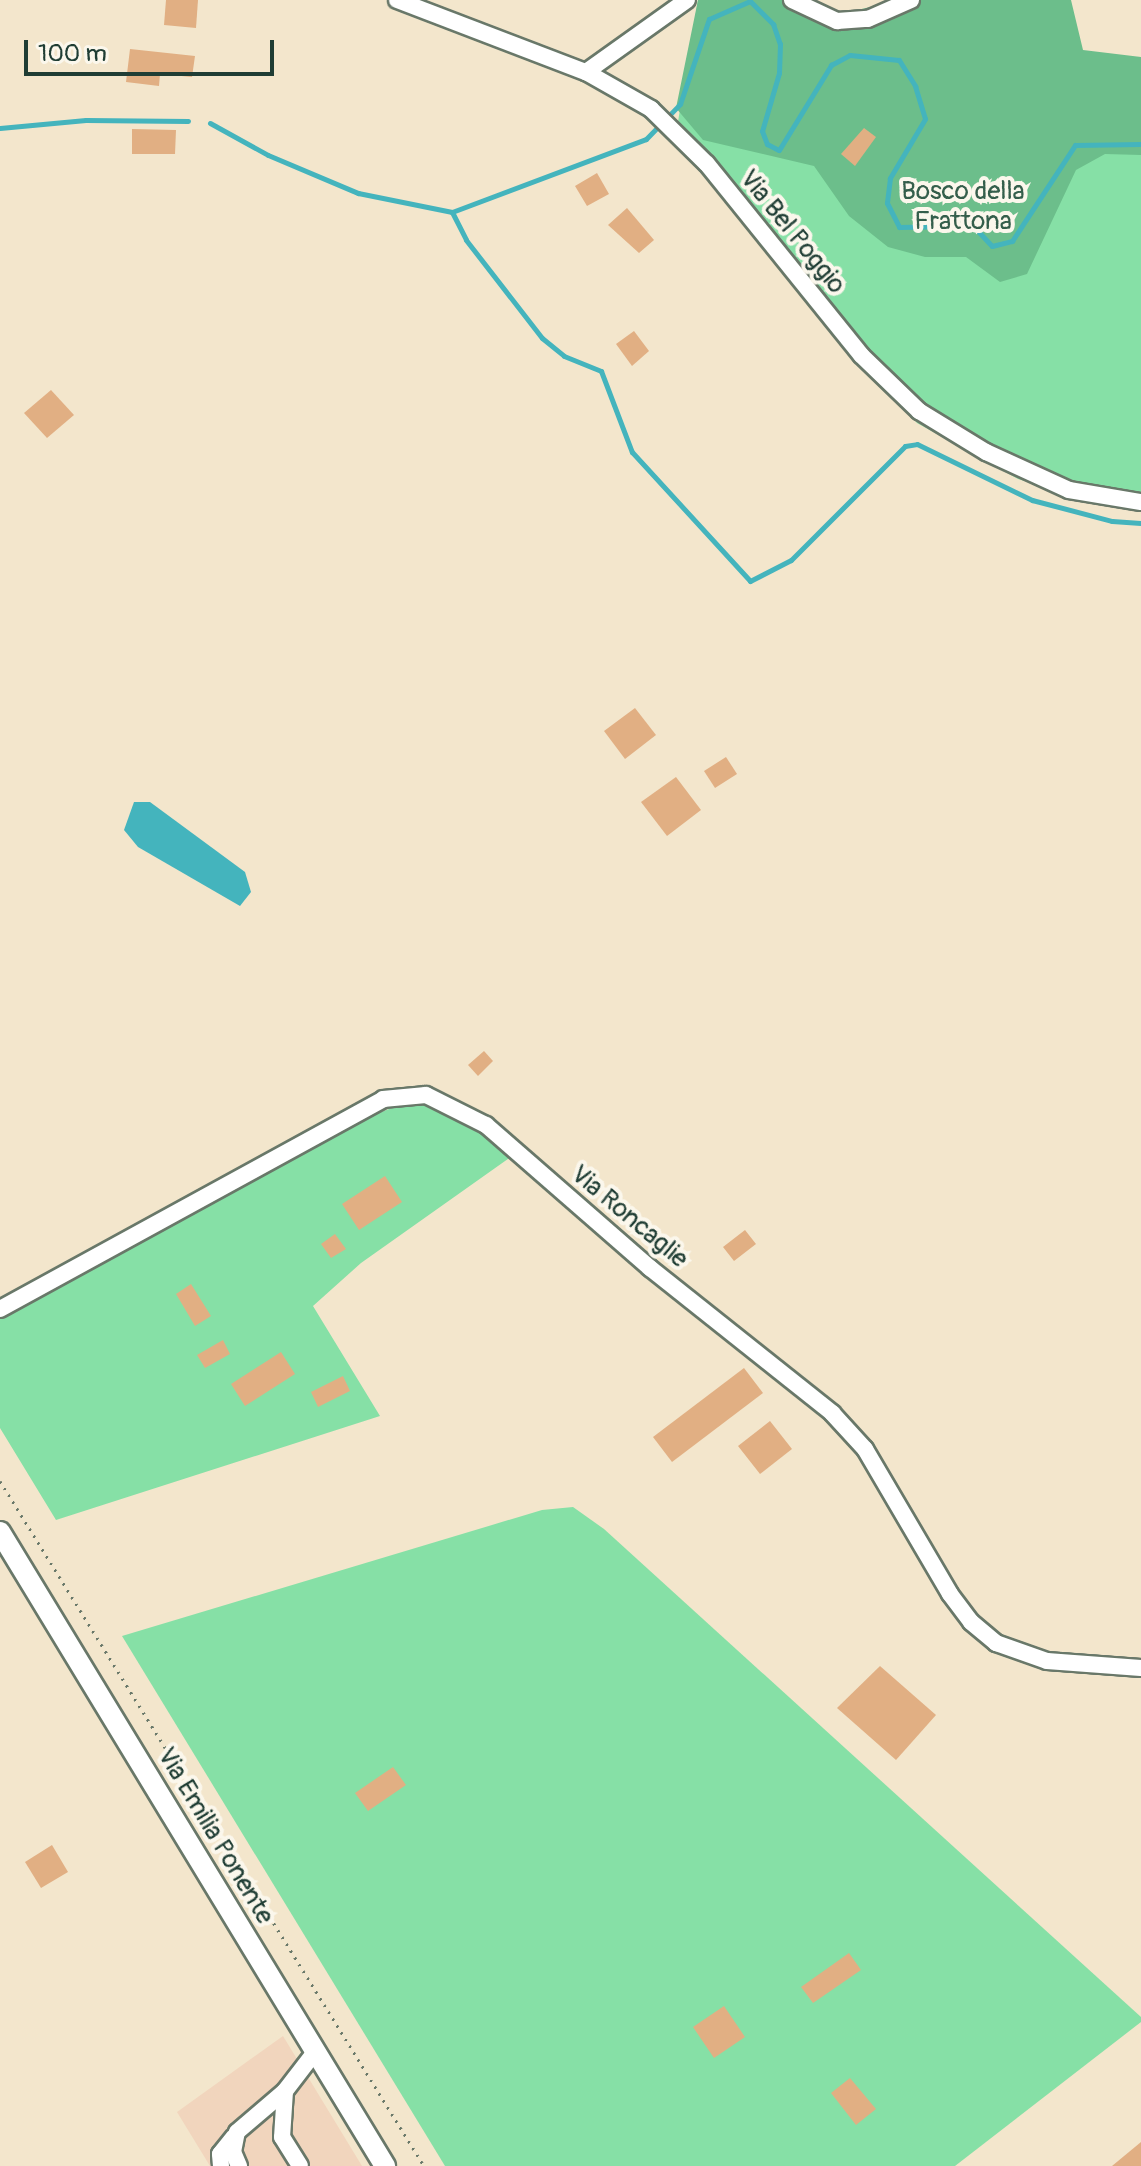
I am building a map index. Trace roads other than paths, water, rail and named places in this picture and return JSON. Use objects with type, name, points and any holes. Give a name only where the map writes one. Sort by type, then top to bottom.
[{"type":"main road","name":"Via Emilia Ponente","points":[[0,1532],[385,2166]]},
{"type":"street","name":"Via Bel Poggio","points":[[397,0],[586,72],[651,109],[678,132],[861,355],[919,411],[986,452],[1069,490],[1141,502]]},
{"type":"street","points":[[586,72],[687,0]]},
{"type":"street","points":[[792,0],[837,21],[868,19],[911,0]]},
{"type":"street","name":"Via Roncaglie","points":[[0,1309],[383,1099],[426,1095],[486,1125],[650,1268],[832,1413],[865,1449],[950,1594],[971,1622],[996,1643],[1047,1661],[1141,1668]]},
{"type":"street","points":[[221,2166],[220,2154],[237,2132],[285,2091],[315,2052]]},
{"type":"street","points":[[285,2091],[282,2137],[300,2166]]},
{"type":"street","points":[[237,2132],[233,2152],[239,2166]]},
{"type":"water","points":[[134,802],[150,802],[245,872],[251,892],[240,906],[138,847],[124,830]]},
{"type":"waterway","points":[[210,123],[268,155],[358,193],[452,212],[646,139],[680,104],[709,19],[750,1],[773,24],[780,44],[779,73],[762,131],[767,144],[779,150],[831,65],[850,55],[899,60],[915,86],[925,119],[890,178],[887,203],[899,227],[953,226],[976,229],[992,246],[1012,241],[1075,145],[1141,144]]},
{"type":"waterway","points":[[0,128],[86,120],[188,121]]},
{"type":"waterway","points":[[452,212],[466,240],[542,338],[564,356],[601,371],[632,452],[750,581],[791,560],[905,446],[917,444],[1032,500],[1112,521],[1141,523]]},
{"type":"park label","name":"Bosco della Frattona","points":[[963,207]]}]
